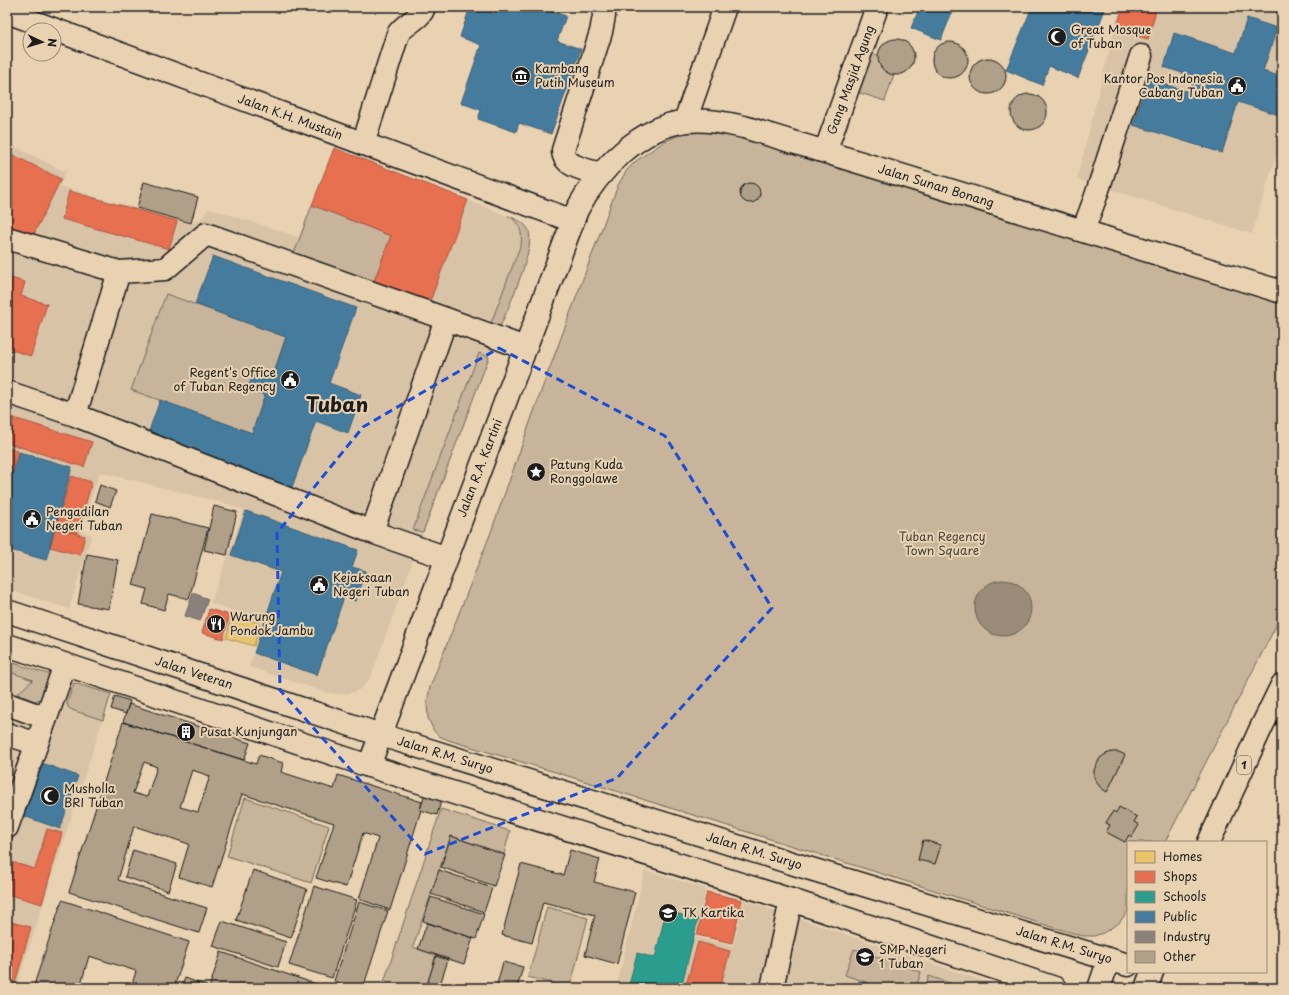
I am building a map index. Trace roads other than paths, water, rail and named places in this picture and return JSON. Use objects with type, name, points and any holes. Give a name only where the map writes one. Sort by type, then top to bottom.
[{"type":"main road","points":[[362,144],[398,34],[404,27],[420,16],[424,7]]},
{"type":"main road","points":[[601,174],[569,163],[563,155],[563,150],[601,32],[604,7]]},
{"type":"main road","points":[[685,121],[725,7]]},
{"type":"main road","name":"Gang Masjid Agung","points":[[825,152],[877,7]]},
{"type":"main road","name":"Jalan K.H. Mustain","points":[[7,12],[572,221]]},
{"type":"main road","points":[[1082,231],[1096,196],[1141,56]]},
{"type":"main road","name":"Jalan Sunan Bonang","points":[[601,174],[626,150],[642,138],[657,130],[685,121],[698,120],[725,123],[744,127],[1282,292]]},
{"type":"main road","name":"Jalan R.A. Kartini","points":[[369,766],[572,221],[582,201],[601,174]]},
{"type":"main road","points":[[7,238],[119,272],[165,269],[206,234],[525,348]]},
{"type":"main road","points":[[75,415],[119,272]]},
{"type":"main road","points":[[372,532],[446,319]]},
{"type":"main road","points":[[7,392],[75,415],[372,532],[447,558]]},
{"type":"main road","points":[[16,614],[11,646],[369,766],[791,900],[1055,988]]},
{"type":"main road","name":"Jalan Veteran","points":[[16,614],[381,735]]},
{"type":"main road","points":[[7,827],[65,664]]},
{"type":"main road","name":"1","points":[[1208,841],[1257,737],[1282,688]]},
{"type":"main road","points":[[7,704],[46,718]]},
{"type":"main road","points":[[7,734],[37,744]]},
{"type":"main road","name":"Jalan R.M. Suryo","points":[[381,735],[801,866],[1119,962]]},
{"type":"main road","points":[[772,988],[791,900],[801,866]]},
{"type":"main road","points":[[1099,988],[1119,962]]},
{"type":"main road","points":[[1146,988],[1152,973]]},
{"type":"place","name":"Great Mosque of Tuban","points":[[1057,37]]},
{"type":"place","name":"Kambang Putih Museum","points":[[521,76]]},
{"type":"place","name":"Kantor Pos Indonesia Cabang Tuban","points":[[1237,86]]},
{"type":"place","name":"Regent's Office of Tuban Regency","points":[[290,380]]},
{"type":"place","name":"Patung Kuda Ronggolawe","points":[[536,472]]},
{"type":"place","name":"Pengadilan Negeri Tuban","points":[[32,519]]},
{"type":"place","name":"Kejaksaan Negeri Tuban","points":[[319,585]]},
{"type":"place","name":"Warung Pondok Jambu","points":[[216,624]]},
{"type":"place","name":"Pusat Kunjungan","points":[[186,732]]},
{"type":"place","name":"Musholla BRI Tuban","points":[[50,796]]},
{"type":"place","name":"TK Kartika","points":[[668,913]]},
{"type":"place","name":"SMP Negeri 1 Tuban","points":[[865,957]]},
{"type":"district","name":"Tuban","points":[[337,405]]},
{"type":"park label","name":"Tuban Regency Town Square","points":[[942,544]]}]
